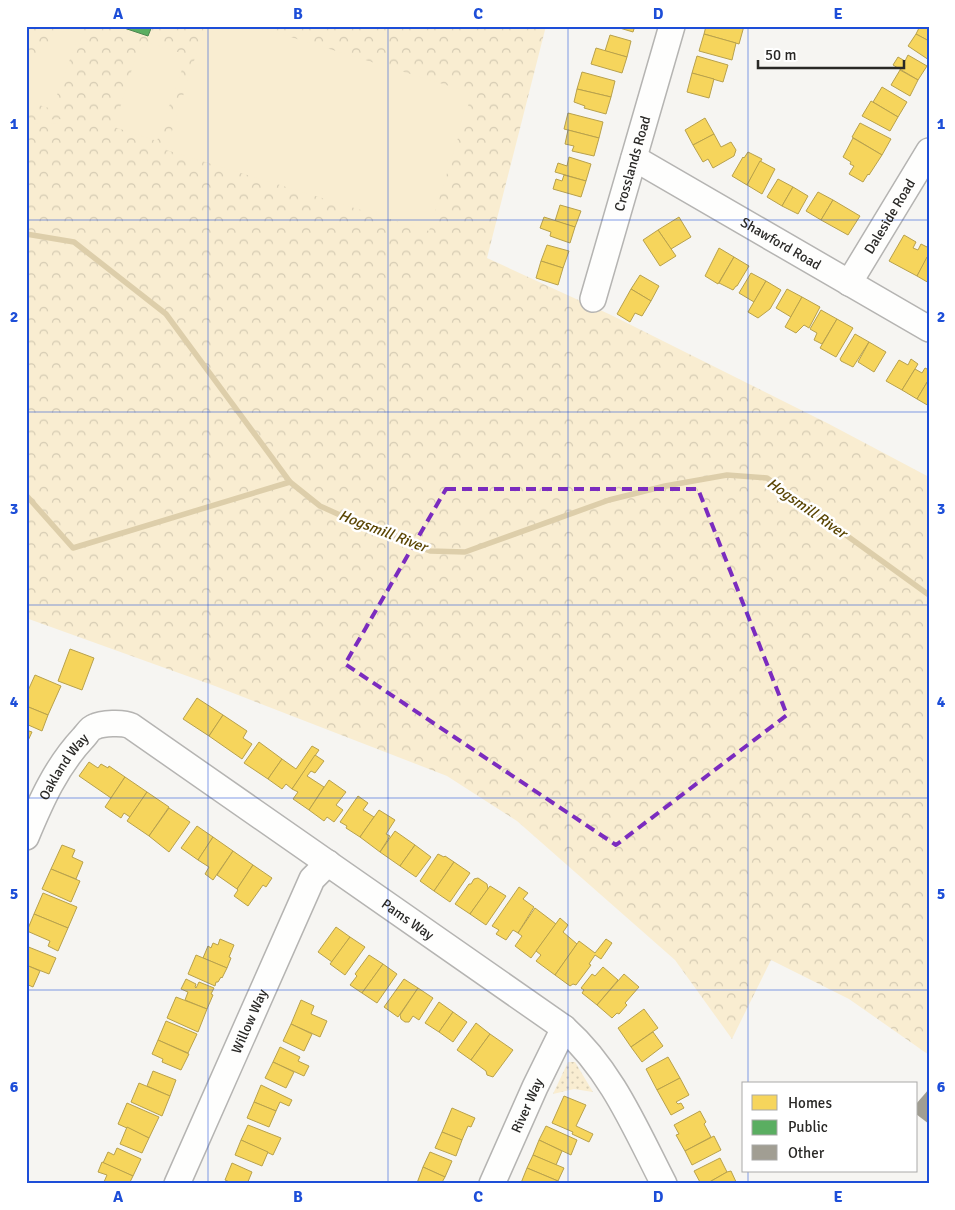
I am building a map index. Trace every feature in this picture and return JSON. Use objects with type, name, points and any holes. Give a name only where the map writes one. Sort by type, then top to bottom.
[{"type":"street","name":"Crosslands Road","points":[[593,299],[672,26]]},
{"type":"street","name":"Daleside Road","points":[[849,283],[929,151]]},
{"type":"street","name":"Shawford Road","points":[[634,158],[929,329]]},
{"type":"street","name":"Pams Way","points":[[93,727],[116,723],[131,726],[564,1028],[592,1056],[615,1090],[664,1184]]},
{"type":"street","name":"Oakland Way","points":[[26,837],[47,788],[70,752],[93,727]]},
{"type":"street","name":"Willow Way","points":[[177,1184],[312,879],[328,863]]},
{"type":"street","name":"River Way","points":[[492,1184],[535,1087],[564,1028]]},
{"type":"highlighted area","points":[[446,489],[698,489],[787,715],[616,845],[345,664]]},
{"type":"green space","points":[[26,26],[546,26],[487,258],[611,315],[829,424],[929,477],[929,1055],[849,999],[771,960],[732,1039],[675,960],[517,821],[447,776],[215,686],[26,618]]},
{"type":"green space","points":[[58,26],[82,26],[52,109],[26,101],[26,66],[39,55]]},
{"type":"green space","points":[[205,26],[255,26],[472,93],[429,231],[166,150]]},
{"type":"green space","points":[[141,40],[187,55],[157,141],[114,127]]},
{"type":"green space","points":[[66,119],[66,123],[26,124],[26,120]]},
{"type":"green space","points":[[568,1062],[575,1062],[593,1092],[574,1089],[553,1094]]},
{"type":"building: Homes","points":[[613,26],[635,26],[633,32]]},
{"type":"building: Homes","points":[[706,26],[744,26],[739,44],[704,34]]},
{"type":"building: Homes","points":[[920,26],[929,26],[929,41],[916,34]]},
{"type":"building: Homes","points":[[704,34],[736,43],[732,60],[699,51]]},
{"type":"building: Homes","points":[[916,34],[929,41],[929,60],[908,46]]},
{"type":"building: Homes","points":[[610,35],[631,41],[627,57],[605,51]]},
{"type":"building: Homes","points":[[596,48],[627,57],[622,73],[591,64]]},
{"type":"building: Homes","points":[[908,55],[927,66],[918,80],[893,65],[898,57],[905,61]]},
{"type":"building: Homes","points":[[697,56],[728,65],[723,82],[692,73]]},
{"type":"building: Homes","points":[[900,70],[918,80],[910,96],[891,85]]},
{"type":"building: Homes","points":[[582,72],[615,81],[611,97],[577,89]]},
{"type":"building: Homes","points":[[692,73],[714,79],[709,98],[687,92]]},
{"type":"building: Homes","points":[[882,87],[907,102],[898,117],[873,102]]},
{"type":"building: Homes","points":[[577,89],[611,97],[606,114],[584,108],[585,106],[574,102]]},
{"type":"building: Homes","points":[[871,101],[898,117],[890,131],[862,116]]},
{"type":"building: Homes","points":[[568,113],[603,122],[599,138],[564,129]]},
{"type":"building: Homes","points":[[705,118],[714,134],[693,145],[685,130]]},
{"type":"building: Homes","points":[[860,123],[891,139],[882,155],[852,137]]},
{"type":"building: Homes","points":[[568,130],[599,138],[594,156],[572,151],[574,146],[565,144]]},
{"type":"building: Homes","points":[[714,134],[721,147],[731,142],[736,150],[734,156],[713,168],[708,159],[703,162],[693,145]]},
{"type":"building: Homes","points":[[853,138],[882,155],[863,182],[849,174],[854,166],[843,157]]},
{"type":"building: Homes","points":[[748,152],[762,159],[747,185],[732,176]]},
{"type":"building: Homes","points":[[569,157],[591,164],[586,181],[555,172],[558,163],[567,166]]},
{"type":"building: Homes","points":[[760,161],[775,169],[762,194],[747,185]]},
{"type":"building: Homes","points":[[564,175],[586,181],[581,197],[553,189],[556,179],[562,181]]},
{"type":"building: Homes","points":[[778,179],[793,187],[782,206],[767,197]]},
{"type":"building: Homes","points":[[793,187],[808,196],[798,214],[782,206]]},
{"type":"building: Homes","points":[[818,192],[833,200],[821,220],[806,211]]},
{"type":"building: Homes","points":[[833,200],[860,216],[848,235],[821,220]]},
{"type":"building: Homes","points":[[560,205],[581,211],[575,227],[555,221]]},
{"type":"building: Homes","points":[[544,217],[575,227],[570,243],[550,236],[551,232],[540,228]]},
{"type":"building: Homes","points":[[679,217],[691,237],[671,249],[658,230]]},
{"type":"building: Homes","points":[[658,230],[676,256],[660,266],[643,240]]},
{"type":"building: Homes","points":[[904,235],[916,242],[913,248],[918,250],[921,244],[929,248],[929,255],[917,276],[889,261]]},
{"type":"building: Homes","points":[[547,245],[569,251],[563,268],[541,261]]},
{"type":"building: Homes","points":[[719,248],[734,257],[718,284],[705,276]]},
{"type":"building: Homes","points":[[734,257],[749,266],[733,290],[719,283]]},
{"type":"building: Homes","points":[[927,257],[929,258],[929,283],[917,276]]},
{"type":"building: Homes","points":[[541,261],[563,268],[558,285],[536,278]]},
{"type":"building: Homes","points":[[751,273],[766,281],[754,302],[739,293]]},
{"type":"building: Homes","points":[[640,275],[659,286],[651,301],[631,289]]},
{"type":"building: Homes","points":[[766,281],[781,290],[770,309],[758,318],[748,312]]},
{"type":"building: Homes","points":[[631,289],[651,301],[642,316],[635,313],[630,322],[617,314]]},
{"type":"building: Homes","points":[[787,289],[802,297],[791,317],[776,308]]},
{"type":"building: Homes","points":[[802,297],[820,307],[809,328],[804,325],[796,333],[785,327]]},
{"type":"building: Homes","points":[[821,310],[837,319],[822,344],[814,340],[817,333],[810,329]]},
{"type":"building: Homes","points":[[837,319],[853,328],[836,357],[820,348]]},
{"type":"building: Homes","points":[[855,334],[869,342],[853,367],[840,359]]},
{"type":"building: Homes","points":[[869,342],[886,352],[874,372],[858,362]]},
{"type":"building: Homes","points":[[911,359],[918,364],[902,390],[886,381],[899,360],[908,365]]},
{"type":"building: Homes","points":[[925,368],[929,370],[929,379],[917,399],[902,390],[915,369],[922,373]]},
{"type":"building: Homes","points":[[929,379],[929,406],[917,399]]},
{"type":"building: Homes","points":[[70,649],[94,658],[82,690],[58,681]]},
{"type":"building: Homes","points":[[35,675],[61,686],[48,715],[26,706],[26,695]]},
{"type":"building: Homes","points":[[197,698],[223,715],[209,736],[183,719]]},
{"type":"building: Homes","points":[[26,706],[48,715],[42,731],[26,724]]},
{"type":"building: Homes","points":[[223,715],[247,731],[243,738],[252,744],[242,759],[209,736]]},
{"type":"building: Homes","points":[[26,730],[32,732],[26,745]]},
{"type":"building: Homes","points":[[259,742],[282,759],[268,779],[244,763]]},
{"type":"building: Homes","points":[[312,746],[319,750],[292,789],[286,784],[282,789],[268,779],[282,759],[296,769]]},
{"type":"building: Homes","points":[[315,755],[324,761],[315,773],[311,771],[307,776],[324,787],[309,810],[293,799],[298,792],[292,789]]},
{"type":"building: Homes","points":[[89,762],[98,768],[101,764],[108,768],[109,766],[125,777],[111,798],[79,776]]},
{"type":"building: Homes","points":[[125,777],[147,792],[130,817],[124,813],[121,818],[105,807]]},
{"type":"building: Homes","points":[[329,780],[346,792],[336,805],[343,810],[334,822],[327,817],[324,821],[309,810]]},
{"type":"building: Homes","points":[[147,792],[169,807],[149,836],[127,821]]},
{"type":"building: Homes","points":[[358,796],[368,803],[363,810],[374,817],[360,837],[340,822]]},
{"type":"building: Homes","points":[[169,808],[190,822],[169,852],[149,836]]},
{"type":"building: Homes","points":[[379,810],[395,820],[386,834],[390,836],[380,852],[360,837]]},
{"type":"building: Homes","points":[[197,826],[213,837],[198,860],[181,848]]},
{"type":"building: Homes","points":[[395,831],[415,845],[400,866],[380,852]]},
{"type":"building: Homes","points":[[213,837],[233,851],[213,880],[205,874],[209,867],[198,860]]},
{"type":"building: Homes","points":[[62,845],[75,850],[72,857],[83,862],[76,879],[51,869]]},
{"type":"building: Homes","points":[[415,845],[431,857],[416,877],[400,866]]},
{"type":"building: Homes","points":[[233,851],[253,865],[237,889],[217,875]]},
{"type":"building: Homes","points":[[438,854],[454,862],[434,891],[420,881]]},
{"type":"building: Homes","points":[[454,862],[470,873],[450,902],[434,891]]},
{"type":"building: Homes","points":[[253,865],[272,878],[266,887],[263,885],[248,906],[234,896]]},
{"type":"building: Homes","points":[[51,869],[80,881],[71,902],[42,889]]},
{"type":"building: Homes","points":[[478,878],[487,884],[488,889],[470,914],[455,904],[469,884]]},
{"type":"building: Homes","points":[[490,886],[506,896],[486,925],[470,914]]},
{"type":"building: Homes","points":[[519,887],[528,893],[523,899],[534,907],[518,933],[513,930],[506,940],[496,934],[499,930],[492,926]]},
{"type":"building: Homes","points":[[43,893],[77,907],[68,928],[34,914]]},
{"type":"building: Homes","points":[[535,908],[556,924],[531,958],[515,946],[522,936],[518,933]]},
{"type":"building: Homes","points":[[34,914],[68,928],[58,951],[48,946],[50,941],[27,931]]},
{"type":"building: Homes","points":[[560,918],[568,925],[563,932],[577,944],[555,975],[536,961],[541,955],[536,951]]},
{"type":"building: Homes","points":[[336,927],[350,937],[332,962],[318,952]]},
{"type":"building: Homes","points":[[350,937],[365,947],[345,975],[330,964]]},
{"type":"building: Homes","points":[[220,939],[234,945],[227,968],[203,958],[208,946],[211,948],[213,943],[218,945]]},
{"type":"building: Homes","points":[[606,939],[612,943],[601,959],[595,955],[589,964],[591,965],[576,985],[570,986],[555,975],[579,941],[595,953]]},
{"type":"building: Homes","points":[[26,946],[56,958],[49,974],[26,965]]},
{"type":"building: Homes","points":[[196,955],[227,968],[215,986],[188,974]]},
{"type":"building: Homes","points":[[369,955],[383,964],[362,993],[350,985],[357,976],[355,974]]},
{"type":"building: Homes","points":[[383,964],[397,974],[377,1003],[362,993]]},
{"type":"building: Homes","points":[[26,965],[40,971],[33,987],[26,984]]},
{"type":"building: Homes","points":[[603,967],[618,980],[597,1005],[582,993],[584,990],[581,988],[592,974],[595,976]]},
{"type":"building: Homes","points":[[624,974],[639,987],[625,1003],[627,1005],[619,1014],[617,1013],[612,1018],[597,1005]]},
{"type":"building: Homes","points":[[186,979],[196,984],[196,988],[199,982],[214,988],[207,1009],[185,1000],[188,992],[181,989]]},
{"type":"building: Homes","points":[[404,979],[418,988],[398,1017],[384,1007]]},
{"type":"building: Homes","points":[[418,988],[433,998],[419,1020],[413,1016],[409,1022],[405,1022],[401,1019],[400,1015]]},
{"type":"building: Homes","points":[[176,997],[207,1009],[198,1032],[167,1018]]},
{"type":"building: Homes","points":[[301,1000],[314,1006],[311,1014],[327,1021],[320,1037],[291,1024]]},
{"type":"building: Homes","points":[[439,1002],[453,1012],[439,1032],[425,1023]]},
{"type":"building: Homes","points":[[644,1009],[658,1028],[631,1047],[618,1028]]},
{"type":"building: Homes","points":[[453,1012],[467,1022],[453,1042],[439,1032]]},
{"type":"building: Homes","points":[[166,1021],[197,1034],[188,1053],[158,1040]]},
{"type":"building: Homes","points":[[476,1023],[490,1034],[471,1060],[457,1050]]},
{"type":"building: Homes","points":[[291,1024],[312,1034],[304,1051],[283,1041]]},
{"type":"building: Homes","points":[[653,1032],[663,1046],[642,1062],[631,1047]]},
{"type":"building: Homes","points":[[490,1034],[513,1050],[493,1077],[487,1075],[486,1071],[471,1060]]},
{"type":"building: Homes","points":[[158,1040],[189,1054],[181,1070],[162,1062],[163,1059],[152,1054]]},
{"type":"building: Homes","points":[[280,1047],[300,1057],[298,1061],[309,1066],[304,1076],[273,1062]]},
{"type":"building: Homes","points":[[668,1057],[680,1078],[657,1090],[646,1069]]},
{"type":"building: Homes","points":[[273,1062],[294,1072],[286,1088],[265,1078]]},
{"type":"building: Homes","points":[[153,1071],[176,1080],[170,1096],[147,1086]]},
{"type":"building: Homes","points":[[680,1078],[689,1095],[676,1102],[678,1104],[681,1103],[684,1108],[671,1115],[657,1090]]},
{"type":"building: Homes","points":[[139,1083],[170,1096],[162,1116],[131,1102]]},
{"type":"building: Homes","points":[[261,1085],[292,1100],[289,1106],[280,1102],[276,1111],[254,1102]]},
{"type":"building: Homes","points":[[564,1096],[586,1105],[576,1126],[593,1134],[589,1142],[572,1134],[573,1132],[552,1123]]},
{"type":"building: Homes","points":[[254,1102],[276,1111],[269,1127],[247,1118]]},
{"type":"building: Homes","points":[[127,1103],[159,1117],[149,1138],[118,1124]]},
{"type":"building: Homes","points":[[452,1108],[475,1118],[471,1127],[468,1126],[462,1140],[442,1132]]},
{"type":"building: Homes","points":[[700,1111],[711,1137],[685,1151],[676,1135],[679,1134],[674,1125]]},
{"type":"building: Homes","points":[[248,1125],[281,1138],[273,1155],[241,1140]]},
{"type":"building: Homes","points":[[546,1126],[577,1140],[571,1155],[539,1140]]},
{"type":"building: Homes","points":[[127,1127],[149,1138],[142,1153],[120,1144]]},
{"type":"building: Homes","points":[[442,1132],[462,1140],[456,1156],[435,1148]]},
{"type":"building: Homes","points":[[714,1136],[721,1150],[692,1165],[685,1151]]},
{"type":"building: Homes","points":[[241,1140],[268,1152],[262,1166],[235,1155]]},
{"type":"building: Homes","points":[[539,1140],[562,1151],[556,1165],[533,1155]]},
{"type":"building: Homes","points":[[117,1148],[141,1159],[133,1176],[103,1163],[108,1152],[114,1155]]},
{"type":"building: Homes","points":[[430,1152],[452,1161],[445,1177],[423,1167]]},
{"type":"building: Homes","points":[[533,1155],[564,1168],[558,1181],[527,1168]]},
{"type":"building: Homes","points":[[720,1158],[727,1172],[706,1184],[701,1184],[694,1171]]},
{"type":"building: Homes","points":[[102,1162],[133,1176],[129,1184],[109,1184],[104,1182],[107,1175],[98,1172]]},
{"type":"building: Homes","points":[[232,1163],[252,1172],[247,1184],[234,1184],[225,1180]]},
{"type":"building: Homes","points":[[423,1167],[445,1177],[441,1184],[417,1183]]},
{"type":"building: Homes","points":[[527,1168],[558,1181],[557,1184],[521,1183]]},
{"type":"building: Homes","points":[[731,1171],[737,1184],[706,1184],[727,1172]]},
{"type":"building: Public","points":[[118,26],[152,26],[148,36]]},
{"type":"building: Other","points":[[929,1089],[929,1124],[918,1116],[918,1102]]},
{"type":"waterway","name":"Hogsmill River","points":[[26,234],[74,242],[166,314],[290,482],[320,506],[373,530],[430,551],[465,552],[609,500],[665,486],[727,475],[767,478],[929,595]]},
{"type":"waterway","points":[[26,495],[73,548],[290,482]]}]
